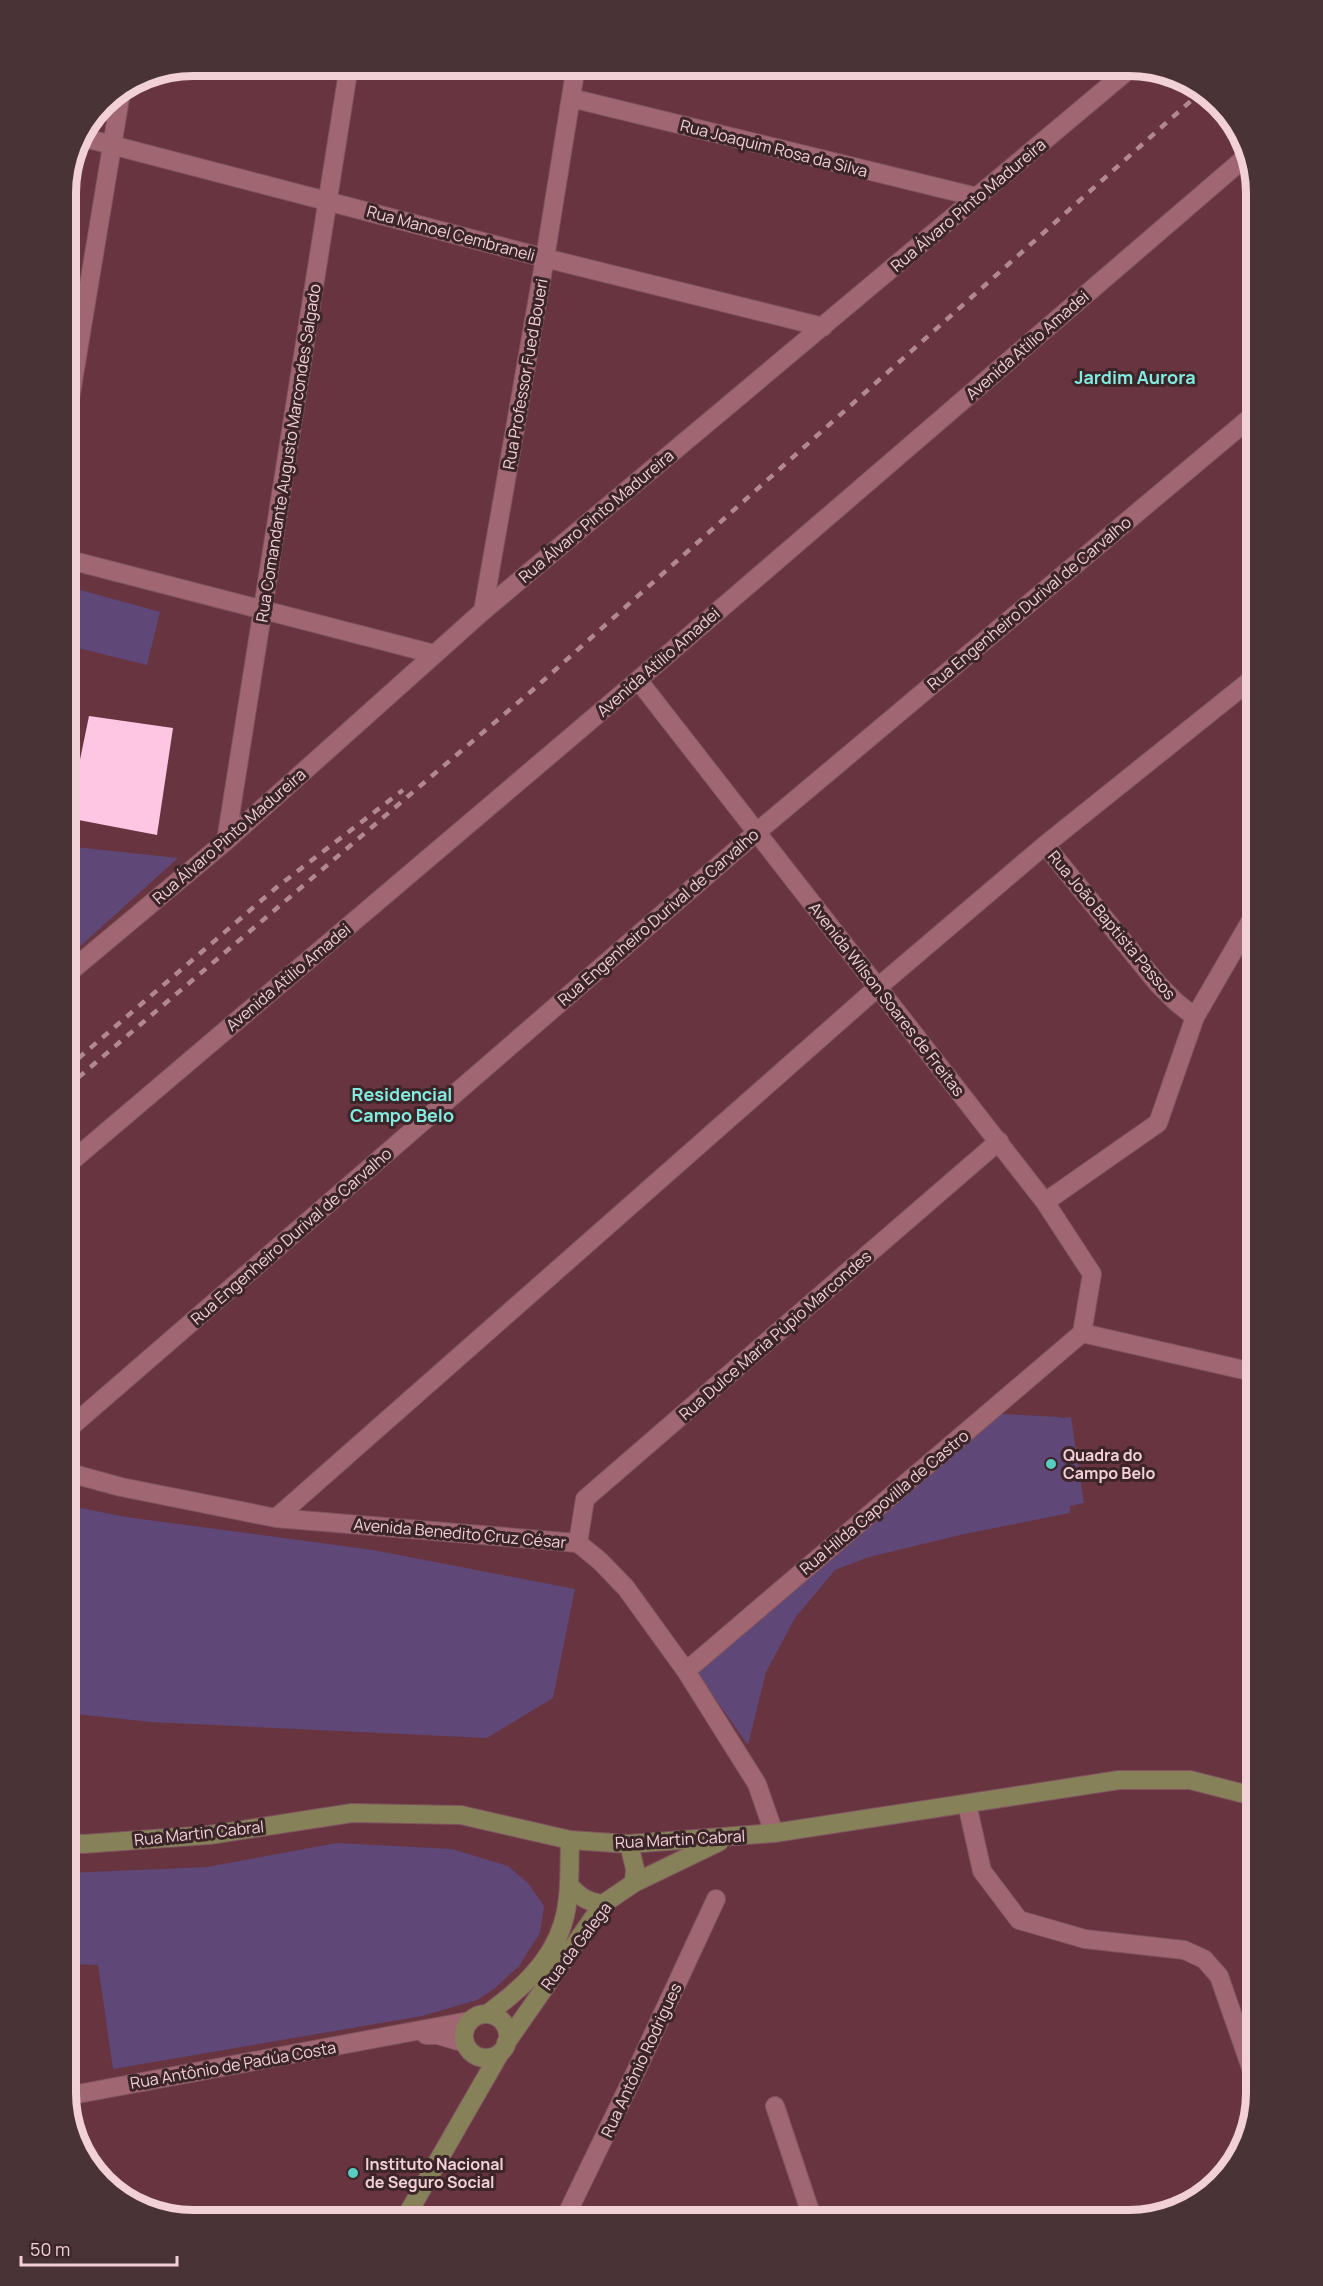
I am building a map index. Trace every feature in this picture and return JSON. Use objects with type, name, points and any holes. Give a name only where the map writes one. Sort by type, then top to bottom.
[{"type":"main road","name":"Rua Martin Cabral","points":[[76,1843],[209,1835],[352,1813],[462,1815],[570,1840],[629,1844],[774,1833],[1119,1780],[1190,1780],[1246,1794]]},
{"type":"main road","name":"Rua da Galega","points":[[410,2209],[503,2048],[603,1904],[634,1883],[728,1838]]},
{"type":"main road","name":"Rua da Galega","points":[[487,2014],[518,1992],[545,1960],[563,1924],[569,1885],[570,1840]]},
{"type":"main road","points":[[629,1844],[634,1883]]},
{"type":"main road","points":[[569,1885],[580,1897],[590,1902],[603,1904]]},
{"type":"main road","points":[[487,2014],[500,2019],[507,2032],[503,2048],[486,2058],[469,2049],[465,2029],[469,2021],[487,2014]]},
{"type":"main road","name":"Rua da Galega","points":[[466,2111],[473,2076],[469,2049]]},
{"type":"street","name":"Rua Comandante Augusto Marcondes Salgado","points":[[226,841],[348,77]]},
{"type":"street","name":"Rua Professor Fued Boueri","points":[[483,611],[574,77]]},
{"type":"street","name":"Rua Álvaro Pinto Madureira","points":[[77,966],[226,841],[483,611],[1119,77]]},
{"type":"street","name":"Rua Joaquim Rosa da Silva","points":[[571,98],[977,197]]},
{"type":"street","points":[[77,357],[119,104]]},
{"type":"street","name":"Rua Manoel Cembraneli","points":[[90,140],[545,258],[823,327]]},
{"type":"street","name":"Avenida Atílio Amadei","points":[[76,1157],[638,680],[1242,160]]},
{"type":"street","name":"Rua Engenheiro Durival de Carvalho","points":[[76,1422],[757,832],[1246,421]]},
{"type":"street","points":[[77,562],[434,654]]},
{"type":"street","name":"Avenida Wilson Soares de Freitas","points":[[638,680],[1045,1202],[1092,1274],[1082,1333]]},
{"type":"street","points":[[276,1518],[877,988],[1045,845],[1246,684]]},
{"type":"street","name":"Rua João Baptista Passos","points":[[1045,845],[1158,984],[1195,1017]]},
{"type":"street","points":[[1045,1202],[1158,1123],[1195,1017],[1246,928]]},
{"type":"street","name":"Rua Dulce Maria Púpio Marcondes","points":[[578,1543],[585,1498],[999,1141]]},
{"type":"street","points":[[1082,1333],[1246,1370]]},
{"type":"street","name":"Rua Hilda Capovilla de Castro","points":[[686,1671],[1082,1333]]},
{"type":"street","name":"Avenida Benedito Cruz César","points":[[76,1475],[121,1487],[276,1518],[578,1543],[600,1561],[626,1588],[686,1671],[757,1784],[774,1833]]},
{"type":"street","points":[[967,1804],[982,1871],[1019,1920],[1085,1939],[1184,1950],[1204,1959],[1219,1976],[1246,2053]]},
{"type":"street","name":"Rua Antônio Rodrigues","points":[[569,2209],[716,1899]]},
{"type":"street","name":"Rua Antônio de Padúa Costa","points":[[76,2094],[469,2021]]},
{"type":"street","name":"Rua Antônio de Padúa Costa","points":[[400,2035],[438,2035],[469,2049]]},
{"type":"street","points":[[775,2106],[810,2210]]},
{"type":"shaded area","points":[[77,589],[160,612],[147,665],[77,648]]},
{"type":"shaded area","points":[[77,847],[178,858],[77,949]]},
{"type":"shaded area","points":[[1002,1414],[1071,1417],[1084,1503],[1070,1506],[1070,1513],[960,1535],[869,1557],[835,1570],[795,1618],[766,1672],[748,1745],[697,1673]]},
{"type":"shaded area","points":[[76,1507],[126,1517],[373,1550],[575,1589],[553,1698],[487,1738],[151,1722],[76,1714]]},
{"type":"shaded area","points":[[337,1843],[452,1849],[508,1866],[528,1883],[544,1906],[540,1933],[519,1966],[494,1989],[477,2000],[422,2016],[113,2069],[98,1965],[76,1964],[76,1873],[207,1867]]},
{"type":"building","points":[[89,716],[173,728],[157,835],[77,820],[77,776]]},
{"type":"railway","points":[[77,1079],[535,688],[1196,97]]},
{"type":"railway","points":[[77,1060],[277,887],[403,790]]},
{"type":"place","name":"Quadra do Campo Belo","points":[[1051,1464]]},
{"type":"place","name":"Instituto Nacional de Seguro Social","points":[[353,2173]]},
{"type":"district","name":"Jardim Aurora","points":[[1135,377]]},
{"type":"district","name":"Residencial Campo Belo","points":[[402,1104]]}]
